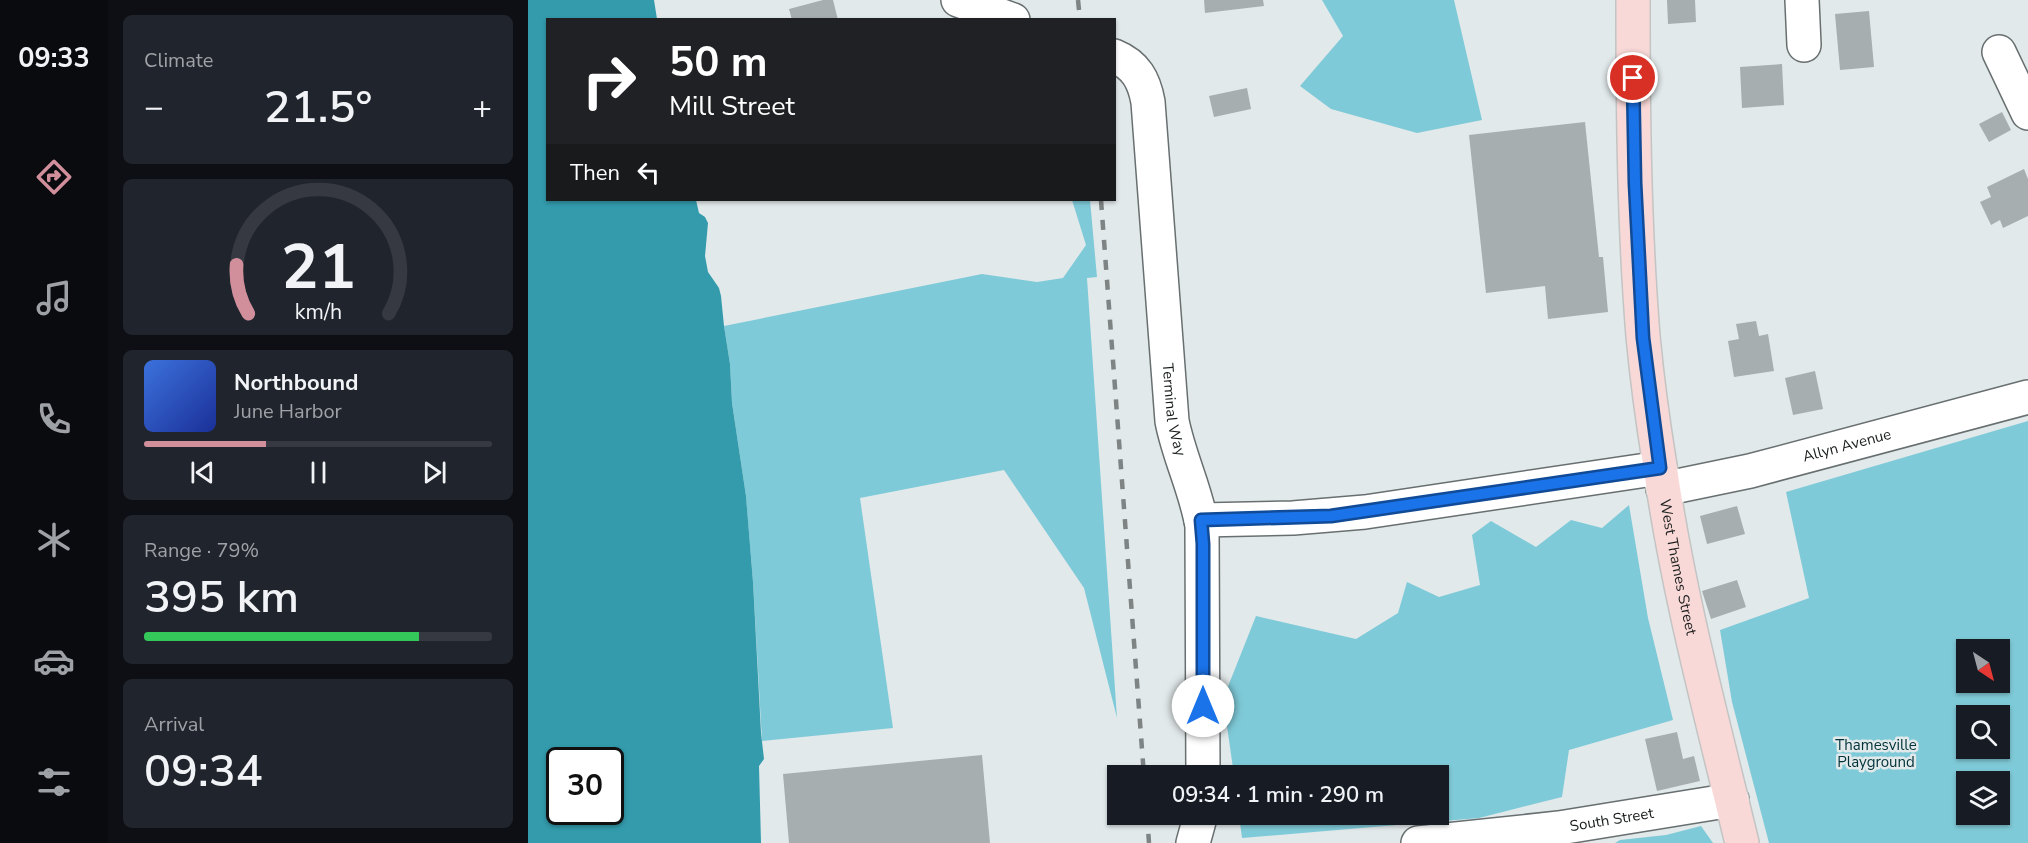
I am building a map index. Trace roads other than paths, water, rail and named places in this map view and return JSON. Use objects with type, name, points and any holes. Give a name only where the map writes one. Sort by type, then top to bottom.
[{"type":"main road","name":"West Thames Street","points":[[1633,0],[1633,119],[1643,338],[1662,478],[1688,620],[1742,843]]},
{"type":"street","points":[[958,0],[1008,18]]},
{"type":"street","points":[[1802,0],[1804,45]]},
{"type":"street","points":[[1999,52],[2028,113]]},
{"type":"street","name":"Terminal Way","points":[[1116,57],[1136,70],[1141,76],[1147,94],[1172,421],[1201,520],[1203,544],[1203,765]]},
{"type":"street","name":"Allyn Avenue","points":[[1201,520],[1293,518],[1354,513],[1758,469],[2028,397]]},
{"type":"street","name":"South Street","points":[[1418,843],[1514,838],[1559,828],[1732,800]]},
{"type":"street","points":[[1194,843],[1198,825]]},
{"type":"railway","points":[[1078,0],[1080,18]]},
{"type":"railway","points":[[1101,201],[1143,765]]},
{"type":"railway","points":[[1148,825],[1149,843]]},
{"type":"park label","name":"Thamesville Playground","points":[[1876,754]]}]
